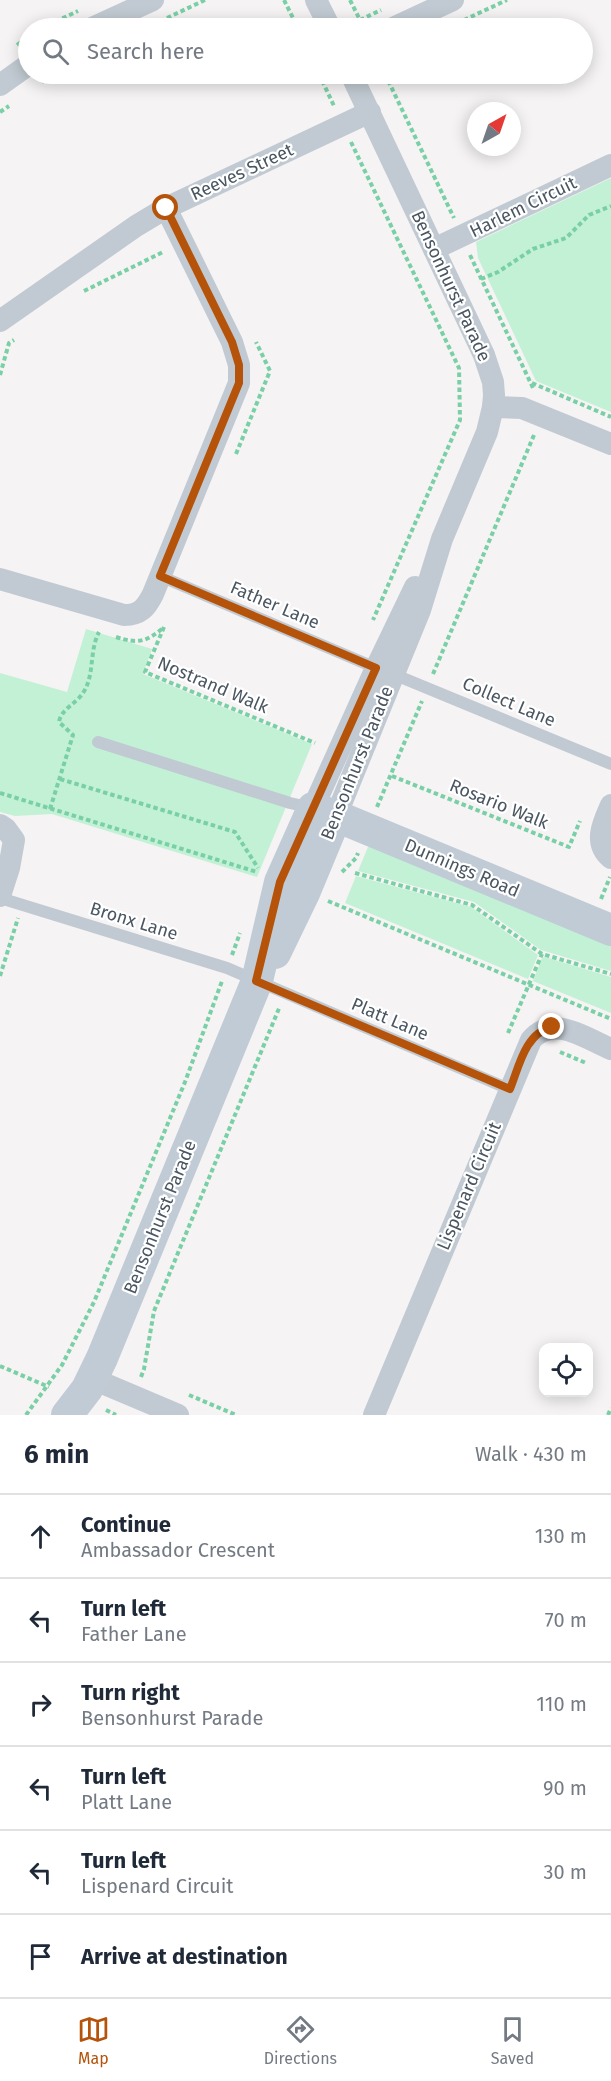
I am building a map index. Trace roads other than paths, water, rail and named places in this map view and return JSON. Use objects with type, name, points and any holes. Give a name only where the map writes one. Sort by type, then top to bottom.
[{"type":"street","points":[[90,18],[153,0]]},
{"type":"street","points":[[316,0],[325,18]]},
{"type":"street","points":[[414,18],[453,0]]},
{"type":"street","points":[[0,85],[18,72]]},
{"type":"street","name":"Bensonhurst Parade","points":[[67,1415],[93,1379],[256,981],[280,882],[324,812],[385,671],[406,603],[442,539],[487,432],[493,407],[493,382],[489,368],[356,84]]},
{"type":"street","name":"Reeves Street","points":[[0,321],[136,226],[166,208],[370,112]]},
{"type":"street","name":"Harlem Circuit","points":[[434,249],[611,165]]},
{"type":"street","points":[[0,579],[107,611],[132,615],[147,605],[160,576],[239,383],[239,365],[232,342],[166,208]]},
{"type":"street","points":[[493,407],[522,408],[611,444]]},
{"type":"street","points":[[611,805],[600,838],[604,852],[611,858]]},
{"type":"street","name":"Dunnings Road","points":[[324,812],[611,930]]},
{"type":"street","points":[[0,825],[14,840],[9,868],[0,897]]},
{"type":"street","name":"Lispenard Circuit","points":[[374,1415],[531,1040],[543,1029],[559,1028],[611,1049]]},
{"type":"street","points":[[93,1379],[178,1415]]},
{"type":"lane","name":"Father Lane","points":[[160,576],[385,671]]},
{"type":"lane","name":"Collect Lane","points":[[385,671],[611,764]]},
{"type":"lane","points":[[98,742],[324,812]]},
{"type":"lane","name":"Bronx Lane","points":[[0,897],[227,968],[256,981]]},
{"type":"lane","name":"Platt Lane","points":[[256,981],[510,1089]]}]
